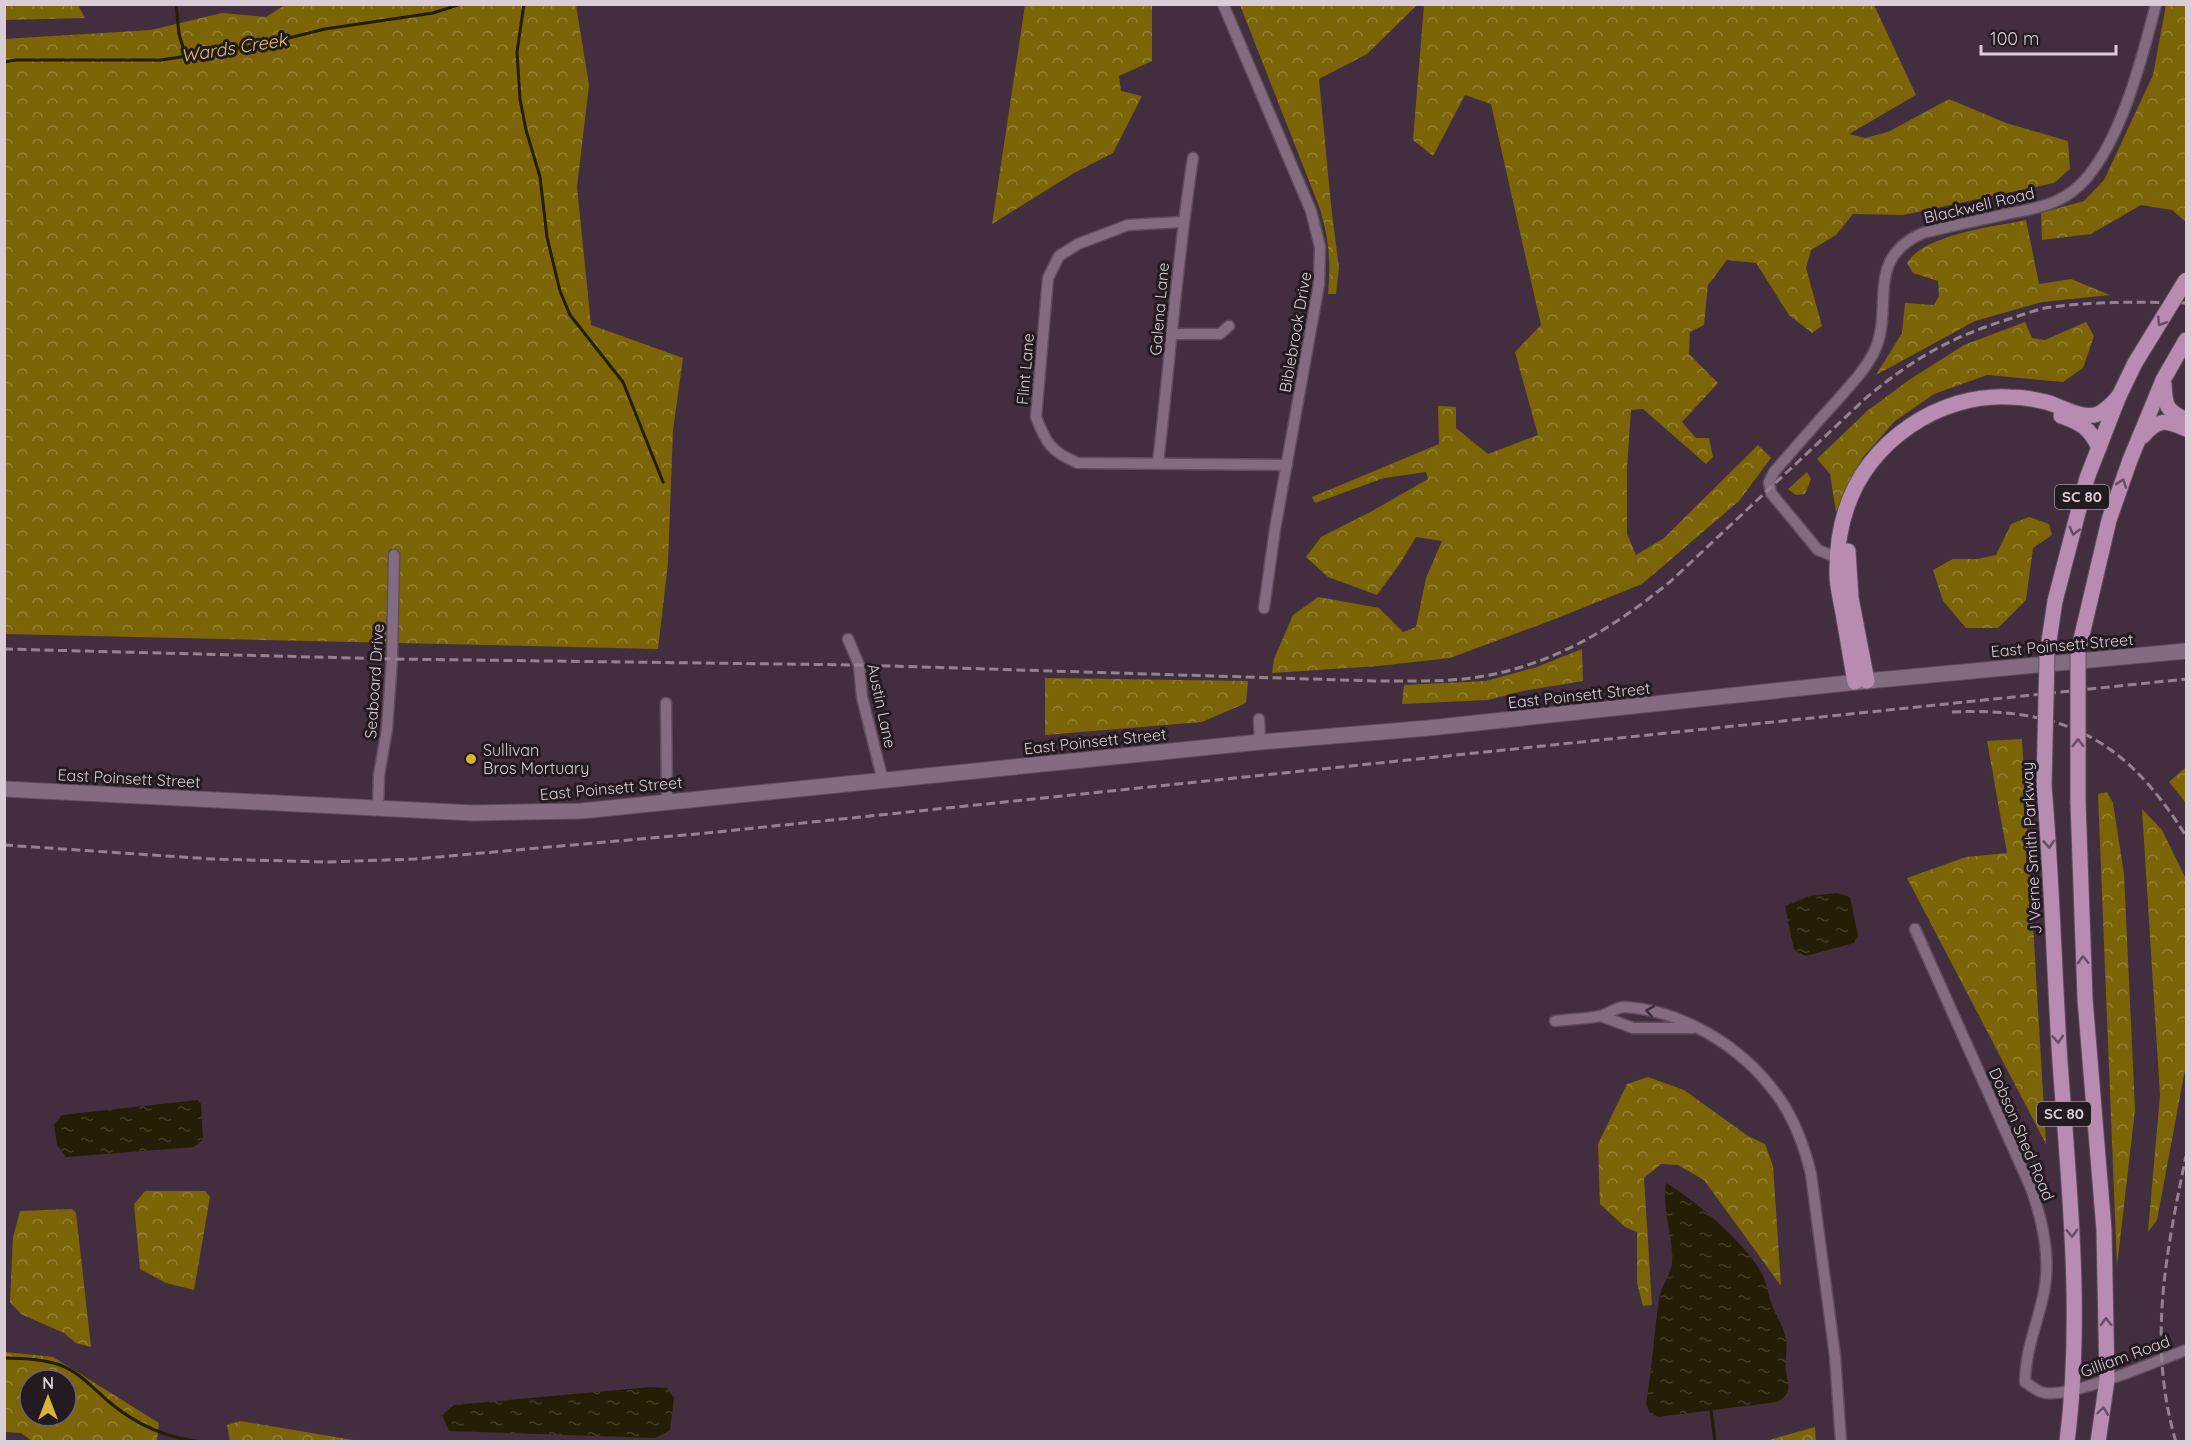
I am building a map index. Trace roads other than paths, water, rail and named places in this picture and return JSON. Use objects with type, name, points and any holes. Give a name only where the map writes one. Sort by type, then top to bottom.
[{"type":"main road","name":"J Verne Smith Parkway","points":[[2067,1442],[2074,1390],[2072,1231],[2044,786],[2047,654],[2055,601],[2087,478],[2119,396],[2135,363],[2187,280]]},
{"type":"main road","name":"SC 80","points":[[2098,1442],[2107,1380],[2104,1230],[2085,999],[2078,802],[2078,652],[2109,520],[2163,380],[2187,340]]},
{"type":"main road","points":[[2163,380],[2165,403],[2168,410],[2187,420]]},
{"type":"main road","points":[[1843,559],[1838,543],[1845,511],[1864,471],[1885,445],[1929,415],[1963,402],[2008,396],[2044,402],[2078,413],[2093,415],[2105,410],[2119,396]]},
{"type":"main road","points":[[1861,681],[1837,576],[1854,516],[1869,481],[1898,447],[1918,430],[1939,418],[1971,408],[1999,404],[2038,408],[2071,420],[2093,434],[2099,448]]},
{"type":"main road","points":[[2139,440],[2152,426],[2161,422],[2168,422],[2187,429]]},
{"type":"main road","name":"East Poinsett Street","points":[[4,789],[378,809],[473,813],[545,812],[883,781],[1260,742],[1429,728],[1732,697],[1861,681],[2187,651]]},
{"type":"street","name":"Biblebrook Drive","points":[[1223,4],[1311,211],[1320,247],[1319,284],[1271,555],[1264,608]]},
{"type":"street","name":"Blackwell Road","points":[[1843,559],[1818,550],[1809,541],[1771,492],[1769,482],[1774,472],[1848,388],[1873,354],[1879,338],[1885,276],[1893,257],[1906,242],[1923,233],[2050,204],[2076,189],[2087,179],[2104,154],[2121,117],[2135,78],[2156,4]]},
{"type":"street","name":"Galena Lane","points":[[1158,463],[1173,333],[1182,222],[1193,158]]},
{"type":"street","name":"Flint Lane","points":[[1182,222],[1128,225],[1078,244],[1059,256],[1048,278],[1036,417],[1044,436],[1060,456],[1078,463],[1287,465]]},
{"type":"street","points":[[1173,333],[1220,334],[1229,326]]},
{"type":"street","name":"Seaboard Drive","points":[[378,809],[379,775],[387,729],[391,670],[394,555]]},
{"type":"street","name":"Austin Lane","points":[[848,639],[859,665],[862,697],[883,781]]},
{"type":"street","points":[[666,703],[667,802]]},
{"type":"street","points":[[1259,719],[1260,742]]},
{"type":"street","name":"Dobson Shed Road","points":[[1915,929],[2031,1188],[2039,1213],[2046,1278],[2025,1365],[2025,1382],[2042,1393],[2074,1390]]},
{"type":"street","points":[[1555,1021],[1601,1016],[1623,1006],[1670,1014],[1724,1044],[1751,1065],[1775,1091],[1793,1122],[1804,1148],[1811,1174],[1835,1356],[1841,1442]]},
{"type":"street","points":[[1601,1016],[1633,1028],[1697,1028]]},
{"type":"street","name":"Gilliam Road","points":[[2074,1390],[2187,1350]]},
{"type":"water","points":[[1837,893],[1850,897],[1858,936],[1854,943],[1806,956],[1794,950],[1785,906],[1810,896]]},
{"type":"water","points":[[198,1100],[201,1104],[203,1140],[194,1147],[66,1157],[57,1145],[54,1125],[62,1115]]},
{"type":"water","points":[[1666,1183],[1691,1200],[1733,1237],[1755,1262],[1762,1274],[1772,1305],[1784,1330],[1786,1343],[1788,1389],[1782,1399],[1777,1402],[1658,1417],[1650,1413],[1646,1404],[1659,1299],[1672,1261],[1665,1203]]},
{"type":"water","points":[[651,1387],[667,1388],[674,1398],[670,1430],[656,1438],[449,1431],[442,1415],[454,1405]]},
{"type":"waterway","points":[[176,4],[179,34],[186,57]]},
{"type":"waterway","name":"Wards Creek","points":[[4,62],[16,60],[161,60],[260,45],[325,29],[433,13],[461,4]]},
{"type":"waterway","points":[[524,4],[517,52],[520,99],[526,130],[540,177],[547,237],[560,291],[570,315],[623,382],[663,482]]},
{"type":"waterway","points":[[4,1358],[32,1359],[60,1365],[80,1376],[129,1417],[165,1434],[204,1442]]},
{"type":"waterway","points":[[1711,1410],[1715,1442]]},
{"type":"railway","points":[[4,649],[392,659],[859,665],[1375,681],[1436,681],[1472,678],[1500,673],[1553,655],[1578,644],[1626,615],[1671,581],[1867,397],[1900,371],[1949,342],[2045,308],[2098,303],[2186,303]]},
{"type":"railway","points":[[4,845],[211,859],[327,862],[415,859],[707,833],[2186,679]]},
{"type":"railway","points":[[1952,712],[1992,712],[2028,716],[2060,724],[2089,736],[2115,753],[2140,775],[2186,836]]},
{"type":"railway","points":[[2176,1442],[2167,1406],[2161,1334],[2166,1263],[2186,1156]]},
{"type":"place","name":"Sullivan Bros Mortuary","points":[[471,759]]}]
